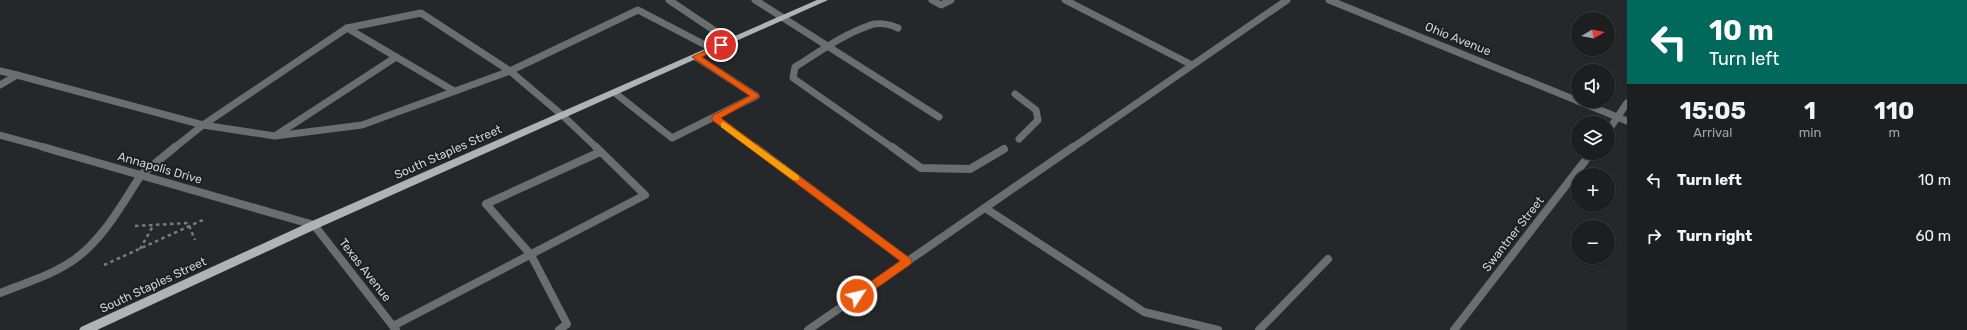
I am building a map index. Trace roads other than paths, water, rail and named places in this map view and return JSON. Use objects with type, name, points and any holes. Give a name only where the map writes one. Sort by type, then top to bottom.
[{"type":"main road","name":"South Staples Street","points":[[84,330],[314,225],[824,0]]},
{"type":"street","points":[[669,0],[730,41]]},
{"type":"street","points":[[755,0],[829,46],[939,118]]},
{"type":"street","points":[[932,0],[941,5],[951,0]]},
{"type":"street","points":[[1065,0],[1192,65]]},
{"type":"street","points":[[808,330],[1287,0]]},
{"type":"street","name":"Ohio Avenue","points":[[1329,0],[1571,98]]},
{"type":"street","points":[[0,71],[203,125],[275,136],[362,125],[510,71],[638,10],[712,49]]},
{"type":"street","points":[[0,293],[54,270],[84,252],[102,232],[141,176],[203,125],[347,28],[421,13],[510,71],[562,116],[645,195],[394,328]]},
{"type":"street","points":[[898,28],[888,24],[870,25],[829,46],[795,67],[793,78],[921,168],[970,169],[1004,149]]},
{"type":"street","points":[[347,28],[454,91]]},
{"type":"street","points":[[275,136],[396,57]]},
{"type":"street","points":[[615,93],[672,138],[715,118],[756,96],[696,57]]},
{"type":"street","points":[[0,85],[17,75]]},
{"type":"street","points":[[1015,94],[1036,110],[1038,120],[1019,138]]},
{"type":"street","points":[[1615,122],[1627,103]]},
{"type":"street","name":"Ohio Avenue","points":[[1596,108],[1627,121]]},
{"type":"street","points":[[715,118],[907,261]]},
{"type":"street","name":"Annapolis Drive","points":[[0,135],[314,225]]},
{"type":"street","points":[[560,330],[567,324],[530,255],[486,204],[600,152]]},
{"type":"street","name":"Swantner Street","points":[[1454,330],[1586,160]]},
{"type":"street","points":[[985,208],[1144,312],[1218,330]]},
{"type":"street","name":"Texas Avenue","points":[[314,225],[394,328]]},
{"type":"street","points":[[1259,330],[1328,259]]}]
